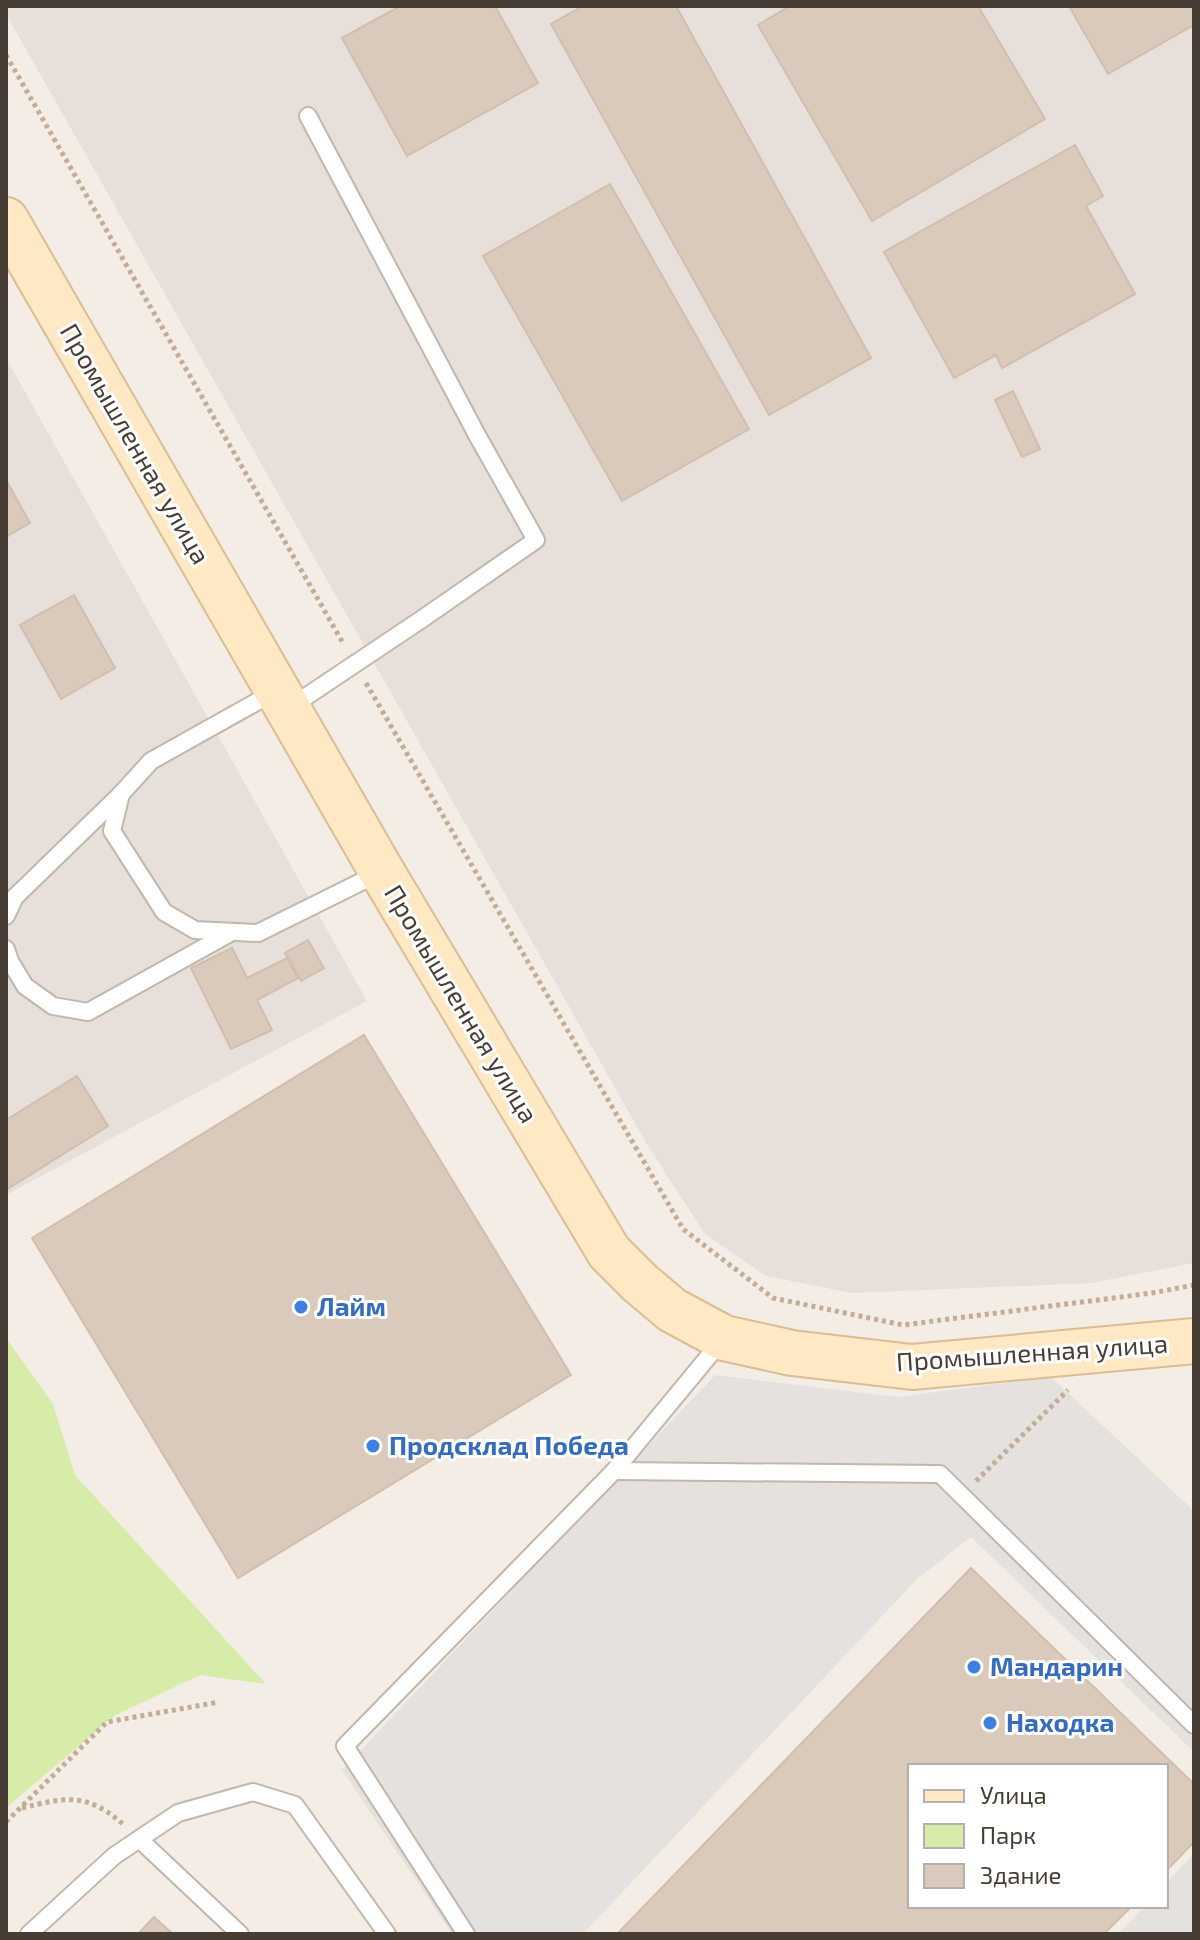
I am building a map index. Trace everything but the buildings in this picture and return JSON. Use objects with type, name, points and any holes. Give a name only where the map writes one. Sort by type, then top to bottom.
[{"type":"main road","name":"Промышленная улица","points":[[6,220],[382,872],[609,1252],[640,1283],[672,1310],[724,1338],[792,1353],[912,1367],[1194,1341]]},
{"type":"lane","points":[[6,916],[15,897],[151,761],[355,664],[536,540],[308,116]]},
{"type":"lane","points":[[121,794],[112,831],[164,912],[195,930],[258,933],[382,872]]},
{"type":"lane","points":[[6,949],[25,986],[53,1006],[88,1012],[231,932]]},
{"type":"lane","points":[[466,1934],[345,1746],[614,1471],[724,1338]]},
{"type":"lane","points":[[614,1471],[940,1474],[1194,1725]]},
{"type":"lane","points":[[29,1934],[114,1856],[178,1813],[253,1792],[295,1805],[387,1934]]},
{"type":"lane","points":[[139,1839],[240,1934]]},
{"type":"path","points":[[6,55],[683,1229],[773,1298],[903,1325],[1194,1285]]},
{"type":"path","points":[[972,1486],[1075,1382],[1067,1304]]},
{"type":"path","points":[[6,1822],[107,1722],[219,1702]]},
{"type":"path","points":[[20,1809],[72,1798],[92,1803],[110,1813],[139,1839]]},
{"type":"shaded area","points":[[6,6],[1194,6],[1194,1263],[1091,1283],[852,1293],[766,1276],[705,1234],[648,1146],[6,14]]},
{"type":"shaded area","points":[[6,358],[367,1001],[6,1195]]},
{"type":"shaded area","points":[[715,1375],[897,1397],[1051,1377],[1194,1511],[1194,1752],[971,1537],[917,1579],[583,1934],[452,1934],[342,1770]]},
{"type":"shaded area","points":[[1194,1854],[1194,1934],[1118,1934],[1143,1908],[1168,1908],[1168,1881]]},
{"type":"green space","points":[[6,1338],[53,1404],[75,1475],[266,1684],[200,1675],[114,1716],[6,1808]]},
{"type":"place","name":"Лайм","points":[[301,1307]]},
{"type":"place","name":"Продсклад Победа","points":[[373,1446]]},
{"type":"place","name":"Мандарин","points":[[974,1667]]},
{"type":"place","name":"Находка","points":[[990,1723]]}]
